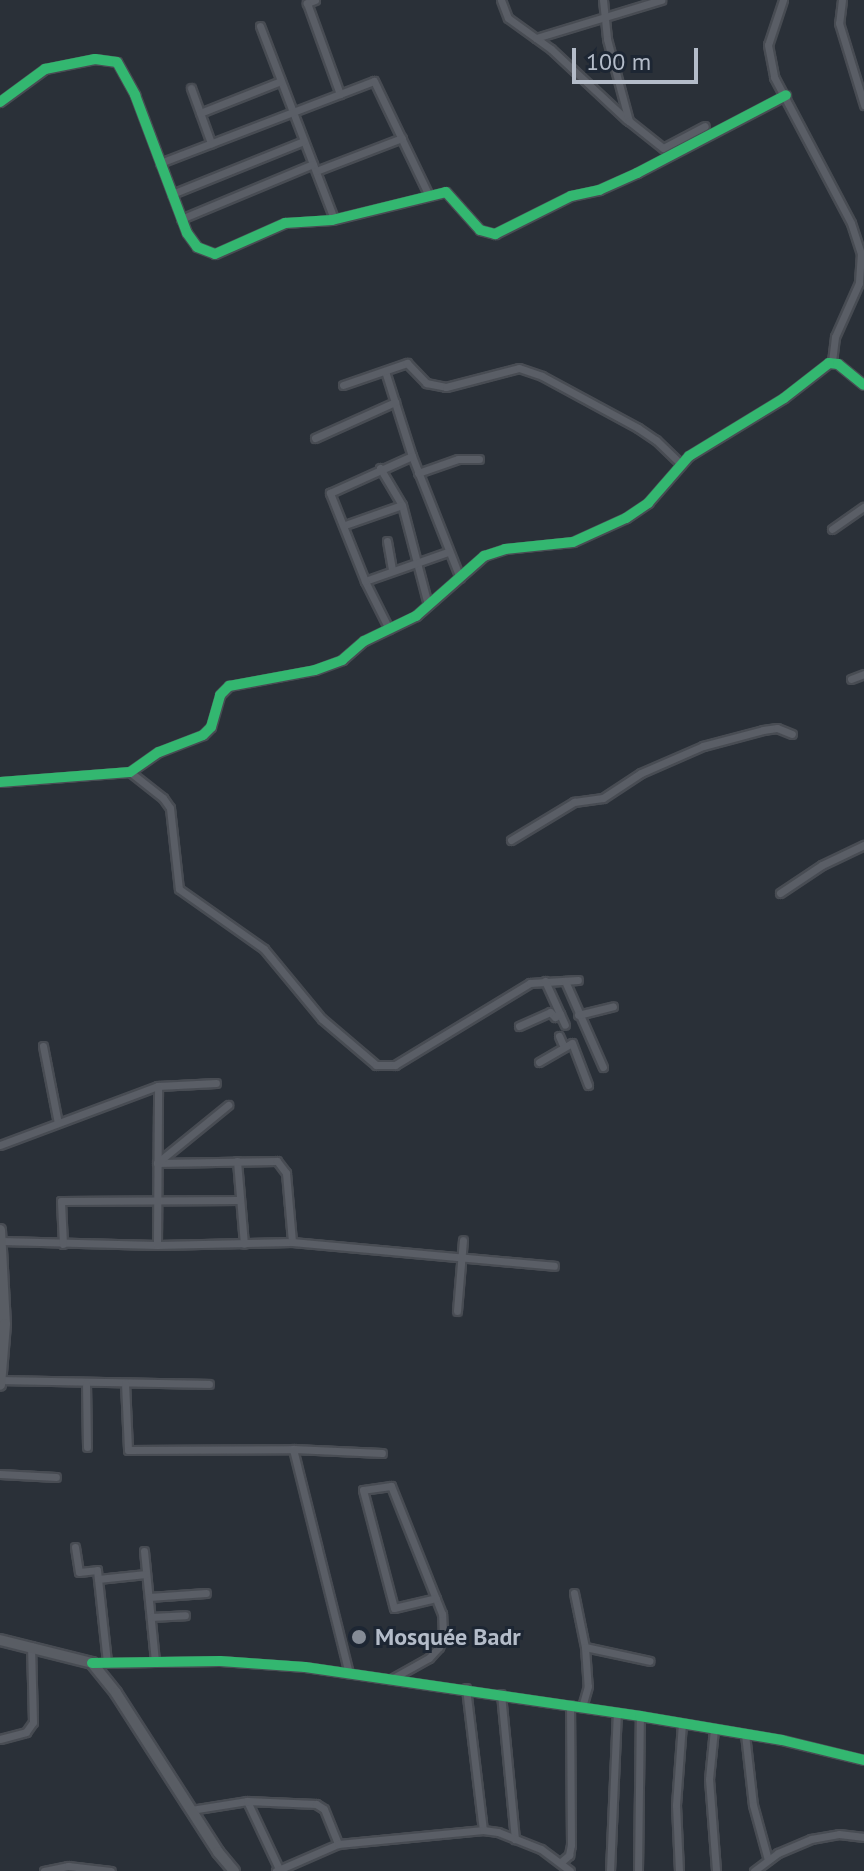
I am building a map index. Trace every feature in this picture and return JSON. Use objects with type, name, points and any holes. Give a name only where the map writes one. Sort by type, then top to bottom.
[{"type":"main road","points":[[1,1235],[5,1324],[1,1382]]},
{"type":"main road","points":[[0,1640],[92,1663],[116,1693],[234,1871]]},
{"type":"street","points":[[315,0],[307,3],[340,94]]},
{"type":"street","points":[[501,0],[508,18],[536,38],[663,148],[705,126]]},
{"type":"street","points":[[603,0],[604,19],[629,121]]},
{"type":"street","points":[[536,38],[661,0]]},
{"type":"street","points":[[0,782],[130,772],[159,752],[206,733],[220,695],[229,686],[331,665],[364,641],[428,605],[480,559],[494,551],[573,542],[626,518],[648,503],[697,450],[784,398],[832,362],[835,337],[859,283],[861,253],[851,223],[774,77],[768,45],[783,0]]},
{"type":"street","points":[[842,0],[839,23],[864,105]]},
{"type":"street","points":[[260,26],[334,219]]},
{"type":"street","points":[[0,102],[45,69],[95,59],[117,62],[130,82],[192,242],[215,254],[285,223],[334,219],[446,192],[480,230],[495,234],[571,196],[599,190],[637,173],[786,95]]},
{"type":"street","points":[[200,113],[281,81]]},
{"type":"street","points":[[160,163],[374,81],[429,196]]},
{"type":"street","points":[[191,88],[211,143]]},
{"type":"street","points":[[181,219],[402,138]]},
{"type":"street","points":[[172,194],[304,141]]},
{"type":"street","points":[[832,362],[864,385]]},
{"type":"street","points":[[343,385],[407,363],[426,383],[446,387],[510,368],[531,371],[638,428],[681,464]]},
{"type":"street","points":[[385,371],[418,473],[460,578]]},
{"type":"street","points":[[315,438],[395,402]]},
{"type":"street","points":[[389,629],[365,581],[330,493],[412,456]]},
{"type":"street","points":[[418,473],[458,459],[479,459]]},
{"type":"street","points":[[380,468],[402,505],[414,561],[428,605]]},
{"type":"street","points":[[345,525],[402,505]]},
{"type":"street","points":[[832,529],[864,507]]},
{"type":"street","points":[[387,541],[392,569]]},
{"type":"street","points":[[365,581],[414,561],[448,552]]},
{"type":"street","points":[[851,679],[864,674]]},
{"type":"street","points":[[511,840],[574,802],[603,798],[641,773],[703,746],[777,728],[792,734]]},
{"type":"street","points":[[130,772],[163,798],[170,808],[179,889],[264,949],[315,1012],[376,1065],[395,1065],[530,983],[578,980]]},
{"type":"street","points":[[780,893],[822,865],[864,845]]},
{"type":"street","points":[[545,981],[565,1025]]},
{"type":"street","points":[[565,981],[603,1067]]},
{"type":"street","points":[[578,1015],[613,1006]]},
{"type":"street","points":[[519,1026],[550,1012],[555,1017],[560,1014]]},
{"type":"street","points":[[559,1036],[564,1047]]},
{"type":"street","points":[[539,1062],[572,1043],[588,1085]]},
{"type":"street","points":[[43,1046],[58,1123]]},
{"type":"street","points":[[0,1145],[158,1086],[216,1083]]},
{"type":"street","points":[[157,1245],[158,1086]]},
{"type":"street","points":[[157,1163],[228,1105]]},
{"type":"street","points":[[237,1161],[244,1244]]},
{"type":"street","points":[[157,1163],[277,1161],[283,1165],[292,1242]]},
{"type":"street","points":[[63,1244],[61,1201],[240,1200]]},
{"type":"street","points":[[1,1235],[63,1244],[292,1242],[554,1266]]},
{"type":"street","points":[[457,1311],[463,1240]]},
{"type":"street","points":[[1,1382],[209,1384]]},
{"type":"street","points":[[86,1383],[87,1447]]},
{"type":"street","points":[[125,1383],[128,1450],[293,1449],[382,1453]]},
{"type":"street","points":[[293,1449],[349,1673]]},
{"type":"street","points":[[0,1474],[56,1477]]},
{"type":"street","points":[[391,1679],[429,1658],[439,1647],[443,1638],[442,1614],[436,1598],[391,1486],[363,1490],[394,1608],[436,1598]]},
{"type":"street","points":[[75,1547],[79,1572],[97,1570],[107,1662]]},
{"type":"street","points":[[144,1551],[155,1661]]},
{"type":"street","points":[[98,1579],[146,1574]]},
{"type":"street","points":[[149,1597],[206,1593]]},
{"type":"street","points":[[574,1593],[585,1647],[588,1686],[582,1707]]},
{"type":"street","points":[[151,1617],[185,1615]]},
{"type":"street","points":[[0,1739],[22,1734],[33,1722],[31,1646]]},
{"type":"street","points":[[585,1647],[650,1661]]},
{"type":"street","points":[[92,1663],[260,1664],[349,1673],[466,1688],[682,1723],[864,1760]]},
{"type":"street","points":[[466,1688],[483,1830]]},
{"type":"street","points":[[501,1694],[515,1839]]},
{"type":"street","points":[[561,1862],[569,1855],[571,1845],[570,1705]]},
{"type":"street","points":[[610,1871],[617,1713]]},
{"type":"street","points":[[638,1871],[640,1716]]},
{"type":"street","points":[[679,1871],[676,1805],[682,1723]]},
{"type":"street","points":[[714,1729],[709,1779],[716,1871]]},
{"type":"street","points":[[745,1734],[750,1790],[768,1860]]},
{"type":"street","points":[[247,1801],[277,1870],[338,1844],[483,1830],[515,1839],[561,1862],[570,1871]]},
{"type":"street","points":[[191,1810],[247,1801],[321,1805],[338,1844]]},
{"type":"street","points":[[754,1871],[768,1860],[821,1836],[864,1837]]},
{"type":"street","points":[[44,1871],[111,1871]]},
{"type":"cycle path","points":[[0,102],[45,69],[95,59],[117,62],[135,95],[187,233],[197,247],[215,254],[285,223],[332,220],[446,192],[480,230],[495,234],[571,196],[599,190],[637,173],[786,95]]},
{"type":"cycle path","points":[[0,782],[130,772],[159,752],[203,735],[211,727],[220,695],[229,686],[315,670],[342,660],[364,641],[416,616],[484,556],[505,549],[573,542],[626,518],[648,503],[689,456],[784,398],[829,363],[838,364],[864,385]]},
{"type":"cycle path","points":[[92,1663],[220,1661],[305,1667],[640,1716],[782,1740],[864,1760]]},
{"type":"place","name":"Mosquée Badr","points":[[359,1637]]}]
